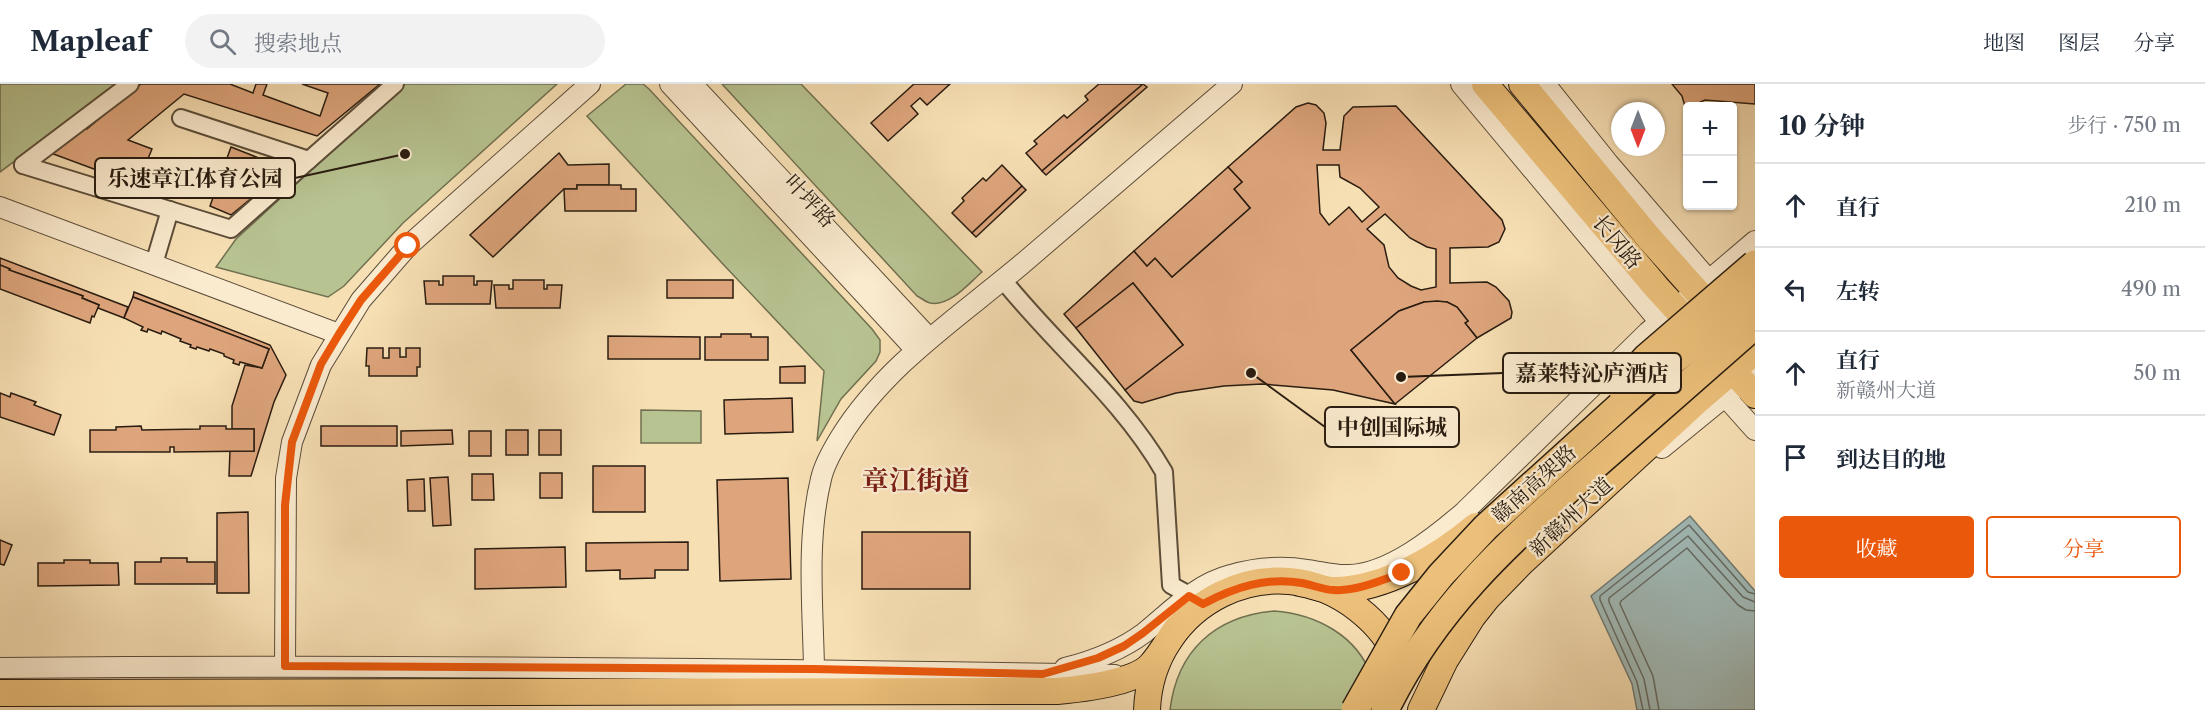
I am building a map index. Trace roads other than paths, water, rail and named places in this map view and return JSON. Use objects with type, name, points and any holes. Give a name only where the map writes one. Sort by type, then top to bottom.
[{"type":"highway","points":[[1486,527],[1647,357],[1755,264]]},
{"type":"highway","name":"赣南高架路","points":[[1355,710],[1408,616],[1440,575],[1486,527],[1644,384],[1755,294]]},
{"type":"highway","name":"赣南高架路","points":[[1384,710],[1409,664],[1435,626],[1476,576],[1519,533],[1741,367],[1755,325]]},
{"type":"main road","name":"长冈路","points":[[1485,84],[1668,316],[1687,336],[1741,367]]},
{"type":"main road","name":"长冈路","points":[[1522,84],[1722,308],[1741,367]]},
{"type":"main road","points":[[1147,710],[1154,670],[1164,647],[1196,600],[1250,584],[1275,581],[1300,583],[1335,591],[1358,587],[1402,573],[1442,552],[1478,524],[1687,336],[1755,280]]},
{"type":"main road","name":"新赣州大道","points":[[1421,710],[1457,638],[1487,598],[1521,562],[1741,367]]},
{"type":"main road","points":[[1300,583],[1325,590],[1348,602],[1369,618],[1398,660],[1406,685],[1408,710]]},
{"type":"main road","points":[[0,693],[1057,691],[1095,687],[1149,667],[1178,627]]},
{"type":"street","points":[[130,84],[23,165],[231,229],[395,84]]},
{"type":"street","points":[[285,666],[285,505],[292,442],[321,364],[361,300],[408,246],[590,84]]},
{"type":"street","name":"叶坪路","points":[[670,84],[922,344]]},
{"type":"street","name":"叶坪路","points":[[692,84],[922,344]]},
{"type":"street","points":[[814,669],[812,549],[821,478],[832,451],[847,426],[878,386],[922,344],[1003,280],[1232,84]]},
{"type":"street","points":[[1461,84],[1668,316]]},
{"type":"street","points":[[1545,84],[1702,286]]},
{"type":"street","points":[[181,118],[309,160]]},
{"type":"street","points":[[0,207],[339,334]]},
{"type":"street","points":[[154,264],[170,210]]},
{"type":"street","points":[[1043,674],[1098,658],[1124,646],[1196,600],[1209,583],[1230,575],[1252,571],[1293,569],[1351,576],[1374,570],[1397,560],[1442,531],[1464,512],[1668,316],[1755,241]]},
{"type":"street","points":[[1003,280],[1127,418],[1156,458],[1164,472],[1171,585],[1196,600]]},
{"type":"street","points":[[1741,367],[1755,430]]},
{"type":"street","points":[[0,668],[285,666],[814,669],[1132,675]]},
{"type":"water","points":[[1690,516],[1755,591],[1755,710],[1637,710],[1632,684],[1591,596]]},
{"type":"place","name":"乐速章江体育公园","points":[[405,154]]},
{"type":"place","name":"中创国际城","points":[[1251,373]]},
{"type":"place","name":"嘉莱特沁庐酒店","points":[[1401,377]]},
{"type":"district","name":"章江街道","points":[[916,481]]}]
